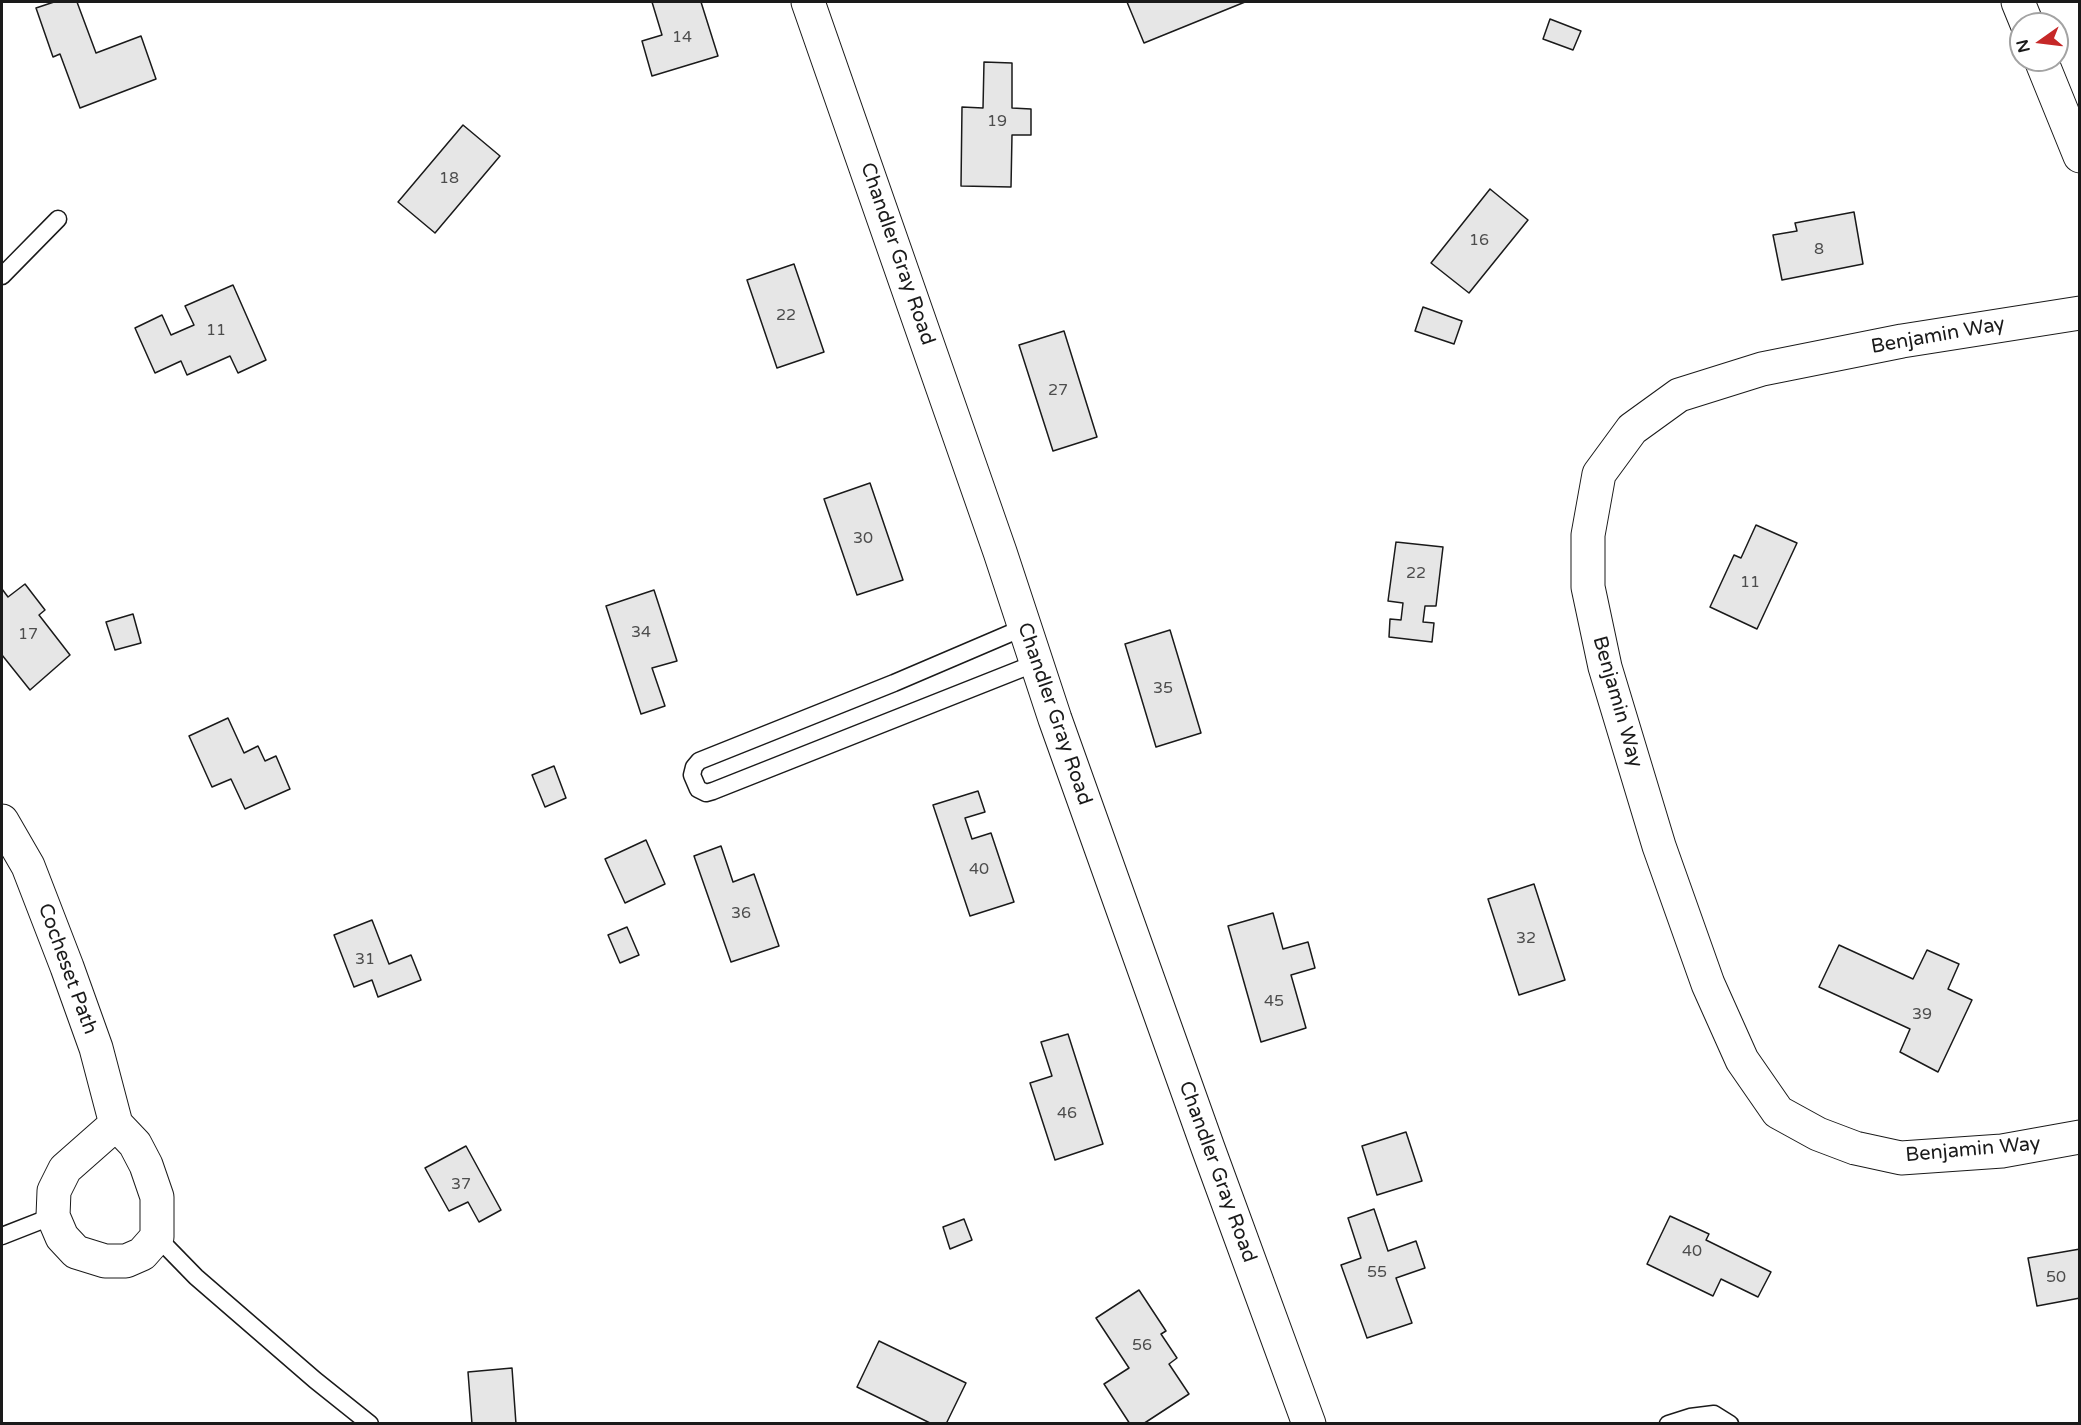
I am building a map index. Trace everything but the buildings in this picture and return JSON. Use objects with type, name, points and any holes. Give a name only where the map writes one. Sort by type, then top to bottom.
[{"type":"street","name":"Chandler Gray Road","points":[[816,4],[1036,663],[1203,1137],[1309,1424]]},
{"type":"street","points":[[2046,72],[2079,156]]},
{"type":"street","name":"Benjamin Way","points":[[2079,313],[1902,341],[1785,364],[1679,395],[1632,429],[1599,474],[1588,535],[1588,587],[1605,667],[1645,801],[1708,984],[1742,1060],[1778,1112],[1818,1134],[1855,1148],[1901,1158],[2002,1151],[2079,1137]]},
{"type":"street","name":"Cocheset Path","points":[[2,821],[28,866],[67,967],[96,1048],[116,1124],[135,1144],[146,1166],[157,1197],[157,1237]]},
{"type":"street","points":[[116,1124],[65,1169],[54,1191],[53,1216],[62,1237],[76,1252],[105,1261],[126,1261],[142,1254],[157,1237]]},
{"type":"lane","points":[[2,276],[58,219]]},
{"type":"lane","points":[[1025,627],[894,683],[699,760],[694,766],[692,775],[698,789],[705,793],[1036,663]]},
{"type":"lane","points":[[2,1236],[53,1216]]},
{"type":"lane","points":[[157,1237],[196,1276],[315,1380],[370,1424]]},
{"type":"lane","points":[[1668,1424],[1690,1417],[1714,1414],[1730,1424]]}]
